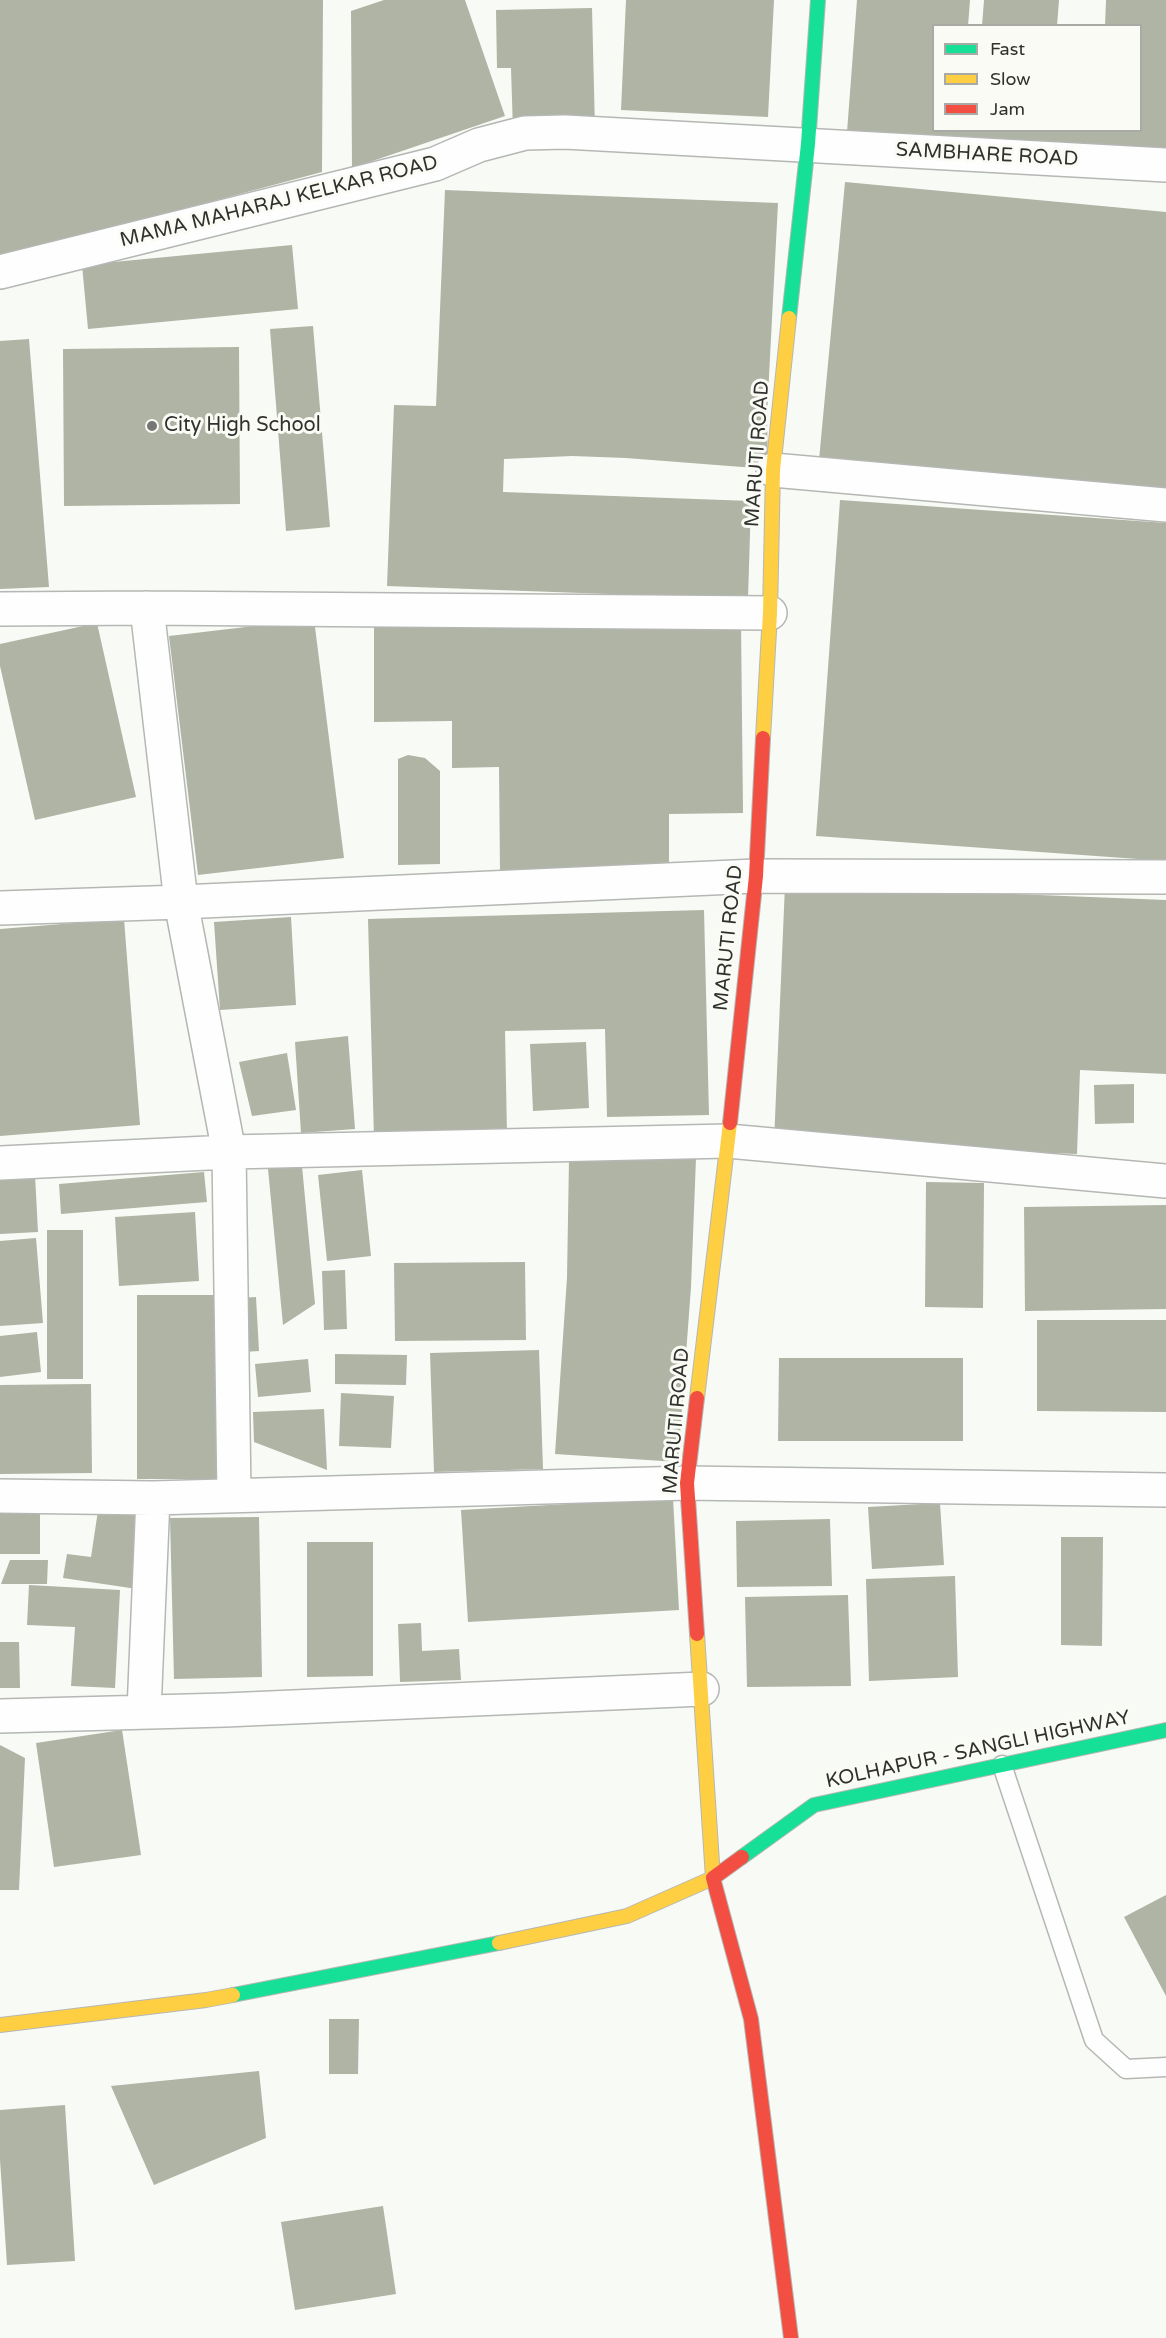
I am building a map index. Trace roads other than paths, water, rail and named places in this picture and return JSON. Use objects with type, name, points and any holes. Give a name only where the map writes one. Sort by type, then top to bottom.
[{"type":"street","name":"MARUTI ROAD","points":[[713,1878],[687,1483],[728,1141],[756,876],[770,613],[773,470],[808,144],[818,0]]},
{"type":"street","name":"MAMA MAHARAJ KELKAR ROAD","points":[[0,272],[435,164],[479,145],[525,133],[565,132],[808,144]]},
{"type":"street","name":"SAMBHARE ROAD","points":[[808,144],[1166,165]]},
{"type":"street","points":[[773,470],[1166,505]]},
{"type":"street","points":[[147,608],[181,902],[229,1152],[234,1495]]},
{"type":"street","points":[[0,609],[770,613]]},
{"type":"street","points":[[0,908],[756,876],[1166,877]]},
{"type":"street","points":[[0,1162],[229,1152],[728,1141],[1166,1181]]},
{"type":"street","points":[[0,1496],[153,1498],[687,1483],[1166,1490]]},
{"type":"street","points":[[144,1711],[153,1498]]},
{"type":"street","points":[[0,1716],[225,1710],[702,1689]]},
{"type":"street","name":"KOLHAPUR - SANGLI HIGHWAY","points":[[0,2025],[206,2000],[627,1916],[713,1878],[814,1805],[1166,1730]]},
{"type":"street","points":[[713,1878],[751,2019],[791,2338]]},
{"type":"lane","points":[[1002,1765],[1094,2040],[1126,2069],[1166,2067]]},
{"type":"place","name":"City High School","points":[[152,426]]}]
